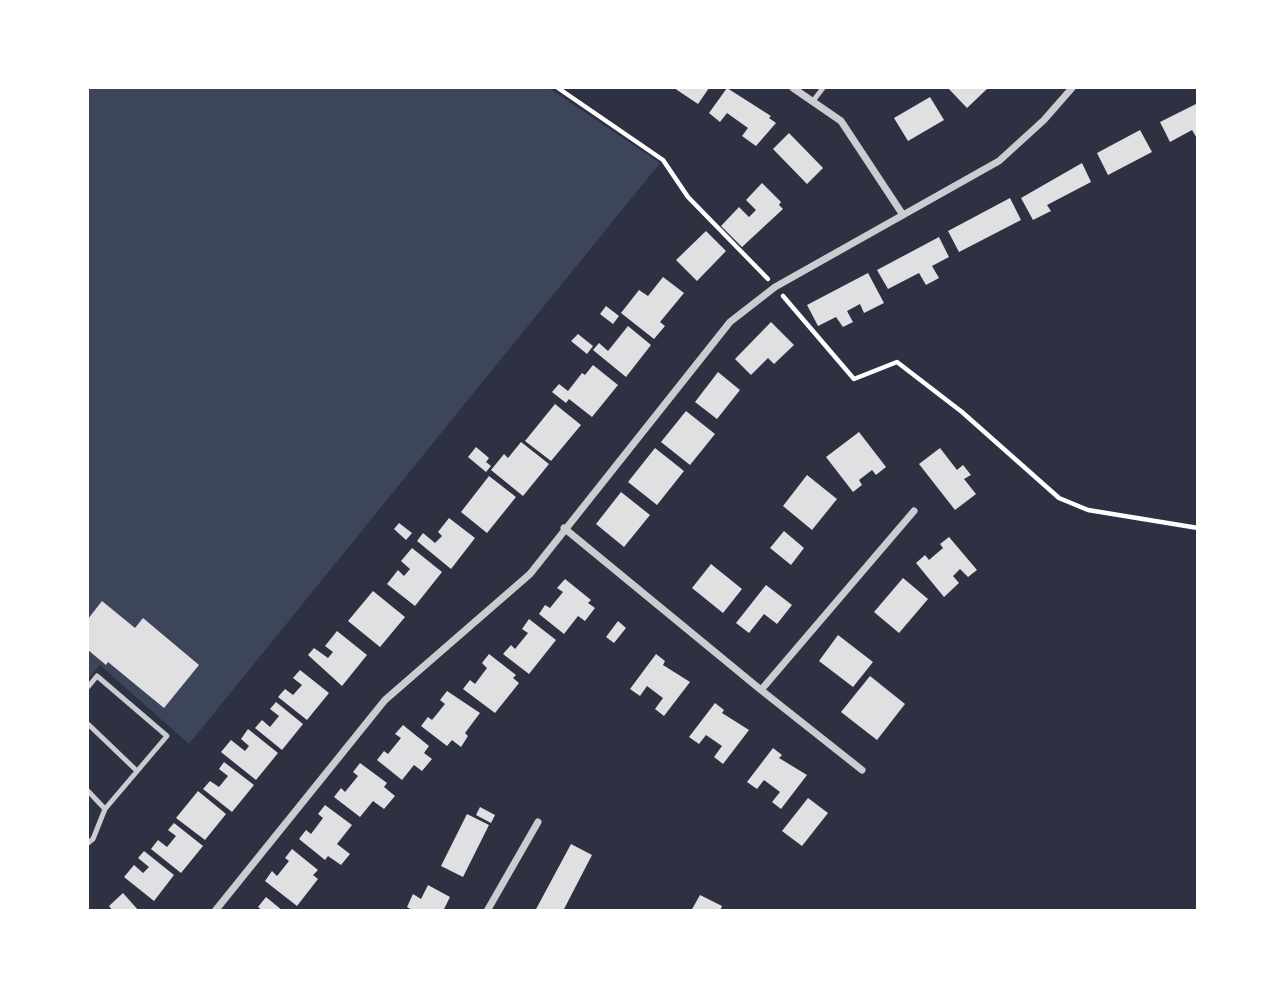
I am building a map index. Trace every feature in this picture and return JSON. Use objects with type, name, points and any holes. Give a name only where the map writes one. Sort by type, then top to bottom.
[{"type":"street","points":[[793,88],[841,121],[903,215]]},
{"type":"street","points":[[215,911],[385,700],[530,574],[730,322],[775,287],[999,161],[1044,120],[1072,88]]},
{"type":"street","points":[[761,690],[914,511]]},
{"type":"street","points":[[564,528],[862,770]]},
{"type":"street","points":[[487,911],[538,822]]},
{"type":"lane","points":[[813,101],[823,88]]},
{"type":"lane","points":[[88,687],[97,676],[167,736],[105,808],[93,839],[88,843]]},
{"type":"lane","points":[[88,724],[137,771]]},
{"type":"lane","points":[[88,791],[105,808]]},
{"type":"path","points":[[558,88],[663,160],[688,197],[775,287],[854,379],[897,362],[962,412],[1059,498],[1088,510],[1198,528]]},
{"type":"shaded area","points":[[88,88],[549,88],[660,163],[189,744],[100,665],[88,679]]},
{"type":"building","points":[[674,88],[709,88],[698,104]]},
{"type":"building","points":[[727,88],[771,116],[769,118],[776,123],[756,146],[742,136],[748,128],[727,113],[720,122],[709,113]]},
{"type":"building","points":[[948,88],[988,88],[967,108]]},
{"type":"building","points":[[930,97],[944,120],[908,141],[894,118]]},
{"type":"building","points":[[1198,103],[1198,140],[1192,130],[1170,142],[1160,122]]},
{"type":"building","points":[[1140,130],[1152,152],[1108,175],[1097,153]]},
{"type":"building","points":[[789,133],[823,168],[807,184],[773,149]]},
{"type":"building","points":[[1082,163],[1091,182],[1047,205],[1051,211],[1033,220],[1021,198]]},
{"type":"building","points":[[762,183],[781,202],[779,205],[783,209],[742,247],[721,226],[739,207],[749,217],[756,210],[746,200]]},
{"type":"building","points":[[1010,198],[1021,220],[959,252],[948,231]]},
{"type":"building","points":[[706,231],[726,251],[697,281],[676,260]]},
{"type":"building","points":[[939,237],[949,257],[932,266],[939,278],[926,285],[919,273],[888,289],[877,270]]},
{"type":"building","points":[[868,273],[884,303],[864,313],[860,304],[847,311],[853,322],[843,327],[836,317],[818,326],[807,305]]},
{"type":"building","points":[[663,277],[684,293],[660,322],[665,326],[654,339],[621,313],[639,290],[648,296]]},
{"type":"building","points":[[606,306],[619,316],[613,324],[600,314]]},
{"type":"building","points":[[771,322],[794,345],[774,364],[768,358],[751,375],[735,359]]},
{"type":"building","points":[[628,326],[651,345],[626,377],[593,350],[599,343],[608,351]]},
{"type":"building","points":[[578,334],[593,346],[587,354],[571,341]]},
{"type":"building","points":[[593,365],[618,385],[592,417],[569,399],[566,403],[552,392],[559,384],[568,391],[582,373],[585,375]]},
{"type":"building","points":[[718,372],[740,390],[717,419],[695,402]]},
{"type":"building","points":[[555,404],[581,425],[551,461],[525,441]]},
{"type":"building","points":[[686,411],[715,434],[690,465],[661,442]]},
{"type":"building","points":[[859,432],[886,467],[876,475],[872,470],[859,480],[862,485],[853,492],[826,457]]},
{"type":"building","points":[[521,442],[549,464],[523,496],[491,470],[504,454],[508,458]]},
{"type":"building","points":[[476,447],[489,458],[486,462],[491,466],[486,472],[468,457]]},
{"type":"building","points":[[655,448],[684,471],[657,505],[628,482]]},
{"type":"building","points":[[940,448],[957,470],[963,465],[971,475],[964,479],[976,494],[955,510],[919,464]]},
{"type":"building","points":[[807,475],[837,499],[812,530],[783,506]]},
{"type":"building","points":[[489,476],[516,497],[487,533],[461,512]]},
{"type":"building","points":[[621,492],[650,515],[624,547],[596,524]]},
{"type":"building","points":[[449,518],[475,538],[451,569],[417,541],[423,533],[435,543],[442,536],[438,532]]},
{"type":"building","points":[[399,523],[412,533],[406,540],[394,529]]},
{"type":"building","points":[[784,531],[804,548],[791,565],[770,548]]},
{"type":"building","points":[[949,537],[977,570],[968,577],[960,569],[953,576],[959,583],[944,597],[916,563],[925,555],[929,560],[943,548],[940,544]]},
{"type":"building","points":[[412,548],[442,572],[415,606],[387,584],[398,570],[404,576],[410,569],[401,561]]},
{"type":"building","points":[[711,564],[742,589],[723,613],[692,588]]},
{"type":"building","points":[[903,578],[928,599],[899,633],[874,612]]},
{"type":"building","points":[[565,579],[591,600],[588,603],[595,608],[585,621],[578,616],[564,634],[539,614],[545,605],[550,608],[563,592],[557,588]]},
{"type":"building","points":[[766,585],[792,605],[777,624],[764,614],[749,633],[736,623]]},
{"type":"building","points":[[373,591],[405,617],[380,647],[348,621]]},
{"type":"building","points":[[102,601],[135,628],[143,618],[199,665],[164,708],[108,662],[106,665],[88,650],[88,619]]},
{"type":"building","points":[[529,619],[556,640],[529,674],[503,654],[511,645],[515,649],[528,633],[522,629]]},
{"type":"building","points":[[618,621],[626,628],[614,643],[606,637]]},
{"type":"building","points":[[337,631],[367,655],[342,686],[308,655],[314,648],[328,658],[333,652],[325,646]]},
{"type":"building","points":[[838,635],[873,662],[853,687],[819,661]]},
{"type":"building","points":[[489,654],[516,675],[513,678],[519,683],[495,713],[463,689],[470,680],[475,684],[487,668],[482,663]]},
{"type":"building","points":[[656,654],[665,661],[663,665],[690,682],[664,716],[655,709],[663,698],[647,686],[640,696],[630,689]]},
{"type":"building","points":[[300,670],[329,693],[307,720],[278,697],[285,689],[293,695],[302,685],[293,678]]},
{"type":"building","points":[[870,676],[905,704],[877,740],[841,712]]},
{"type":"building","points":[[447,691],[480,713],[465,733],[468,736],[461,747],[452,740],[447,746],[421,726],[428,717],[432,720],[445,704],[440,700]]},
{"type":"building","points":[[276,702],[303,724],[282,750],[255,728],[262,720],[270,727],[279,716],[270,709]]},
{"type":"building","points":[[715,703],[724,710],[722,713],[749,730],[723,764],[714,757],[722,746],[706,735],[699,744],[689,737]]},
{"type":"building","points":[[403,725],[429,746],[424,753],[432,759],[422,771],[414,765],[402,780],[377,760],[384,751],[388,754],[401,738],[395,734]]},
{"type":"building","points":[[248,729],[278,753],[256,780],[221,752],[231,740],[245,751],[249,746],[241,739]]},
{"type":"building","points":[[773,748],[782,755],[779,758],[807,775],[781,809],[772,802],[780,792],[764,780],[757,789],[747,782]]},
{"type":"building","points":[[224,762],[254,785],[232,812],[203,789],[210,781],[219,787],[228,776],[219,769]]},
{"type":"building","points":[[360,763],[387,783],[384,787],[395,796],[384,809],[373,801],[360,817],[334,797],[341,788],[345,792],[358,776],[353,772]]},
{"type":"building","points":[[198,791],[226,814],[205,840],[176,818]]},
{"type":"building","points":[[808,798],[828,813],[802,846],[782,831]]},
{"type":"building","points":[[325,805],[352,825],[337,844],[350,854],[341,865],[328,856],[325,860],[299,839],[306,830],[311,834],[323,818],[318,814]]},
{"type":"building","points":[[480,807],[495,815],[491,823],[476,815]]},
{"type":"building","points":[[467,814],[489,825],[463,877],[441,866]]},
{"type":"building","points":[[174,823],[203,846],[181,873],[151,849],[158,840],[167,847],[176,836],[168,830]]},
{"type":"building","points":[[571,844],[592,855],[563,911],[535,911]]},
{"type":"building","points":[[292,849],[318,870],[313,875],[318,879],[297,906],[265,881],[272,871],[277,876],[289,861],[285,858]]},
{"type":"building","points":[[144,851],[174,875],[154,901],[124,877],[134,865],[143,873],[149,867],[138,858]]},
{"type":"building","points":[[428,885],[450,897],[443,911],[414,911],[407,907],[413,894],[421,899]]},
{"type":"building","points":[[123,893],[139,911],[113,911],[109,906]]},
{"type":"building","points":[[700,895],[722,906],[720,911],[691,911]]},
{"type":"building","points":[[266,897],[283,911],[263,911],[258,907]]}]
